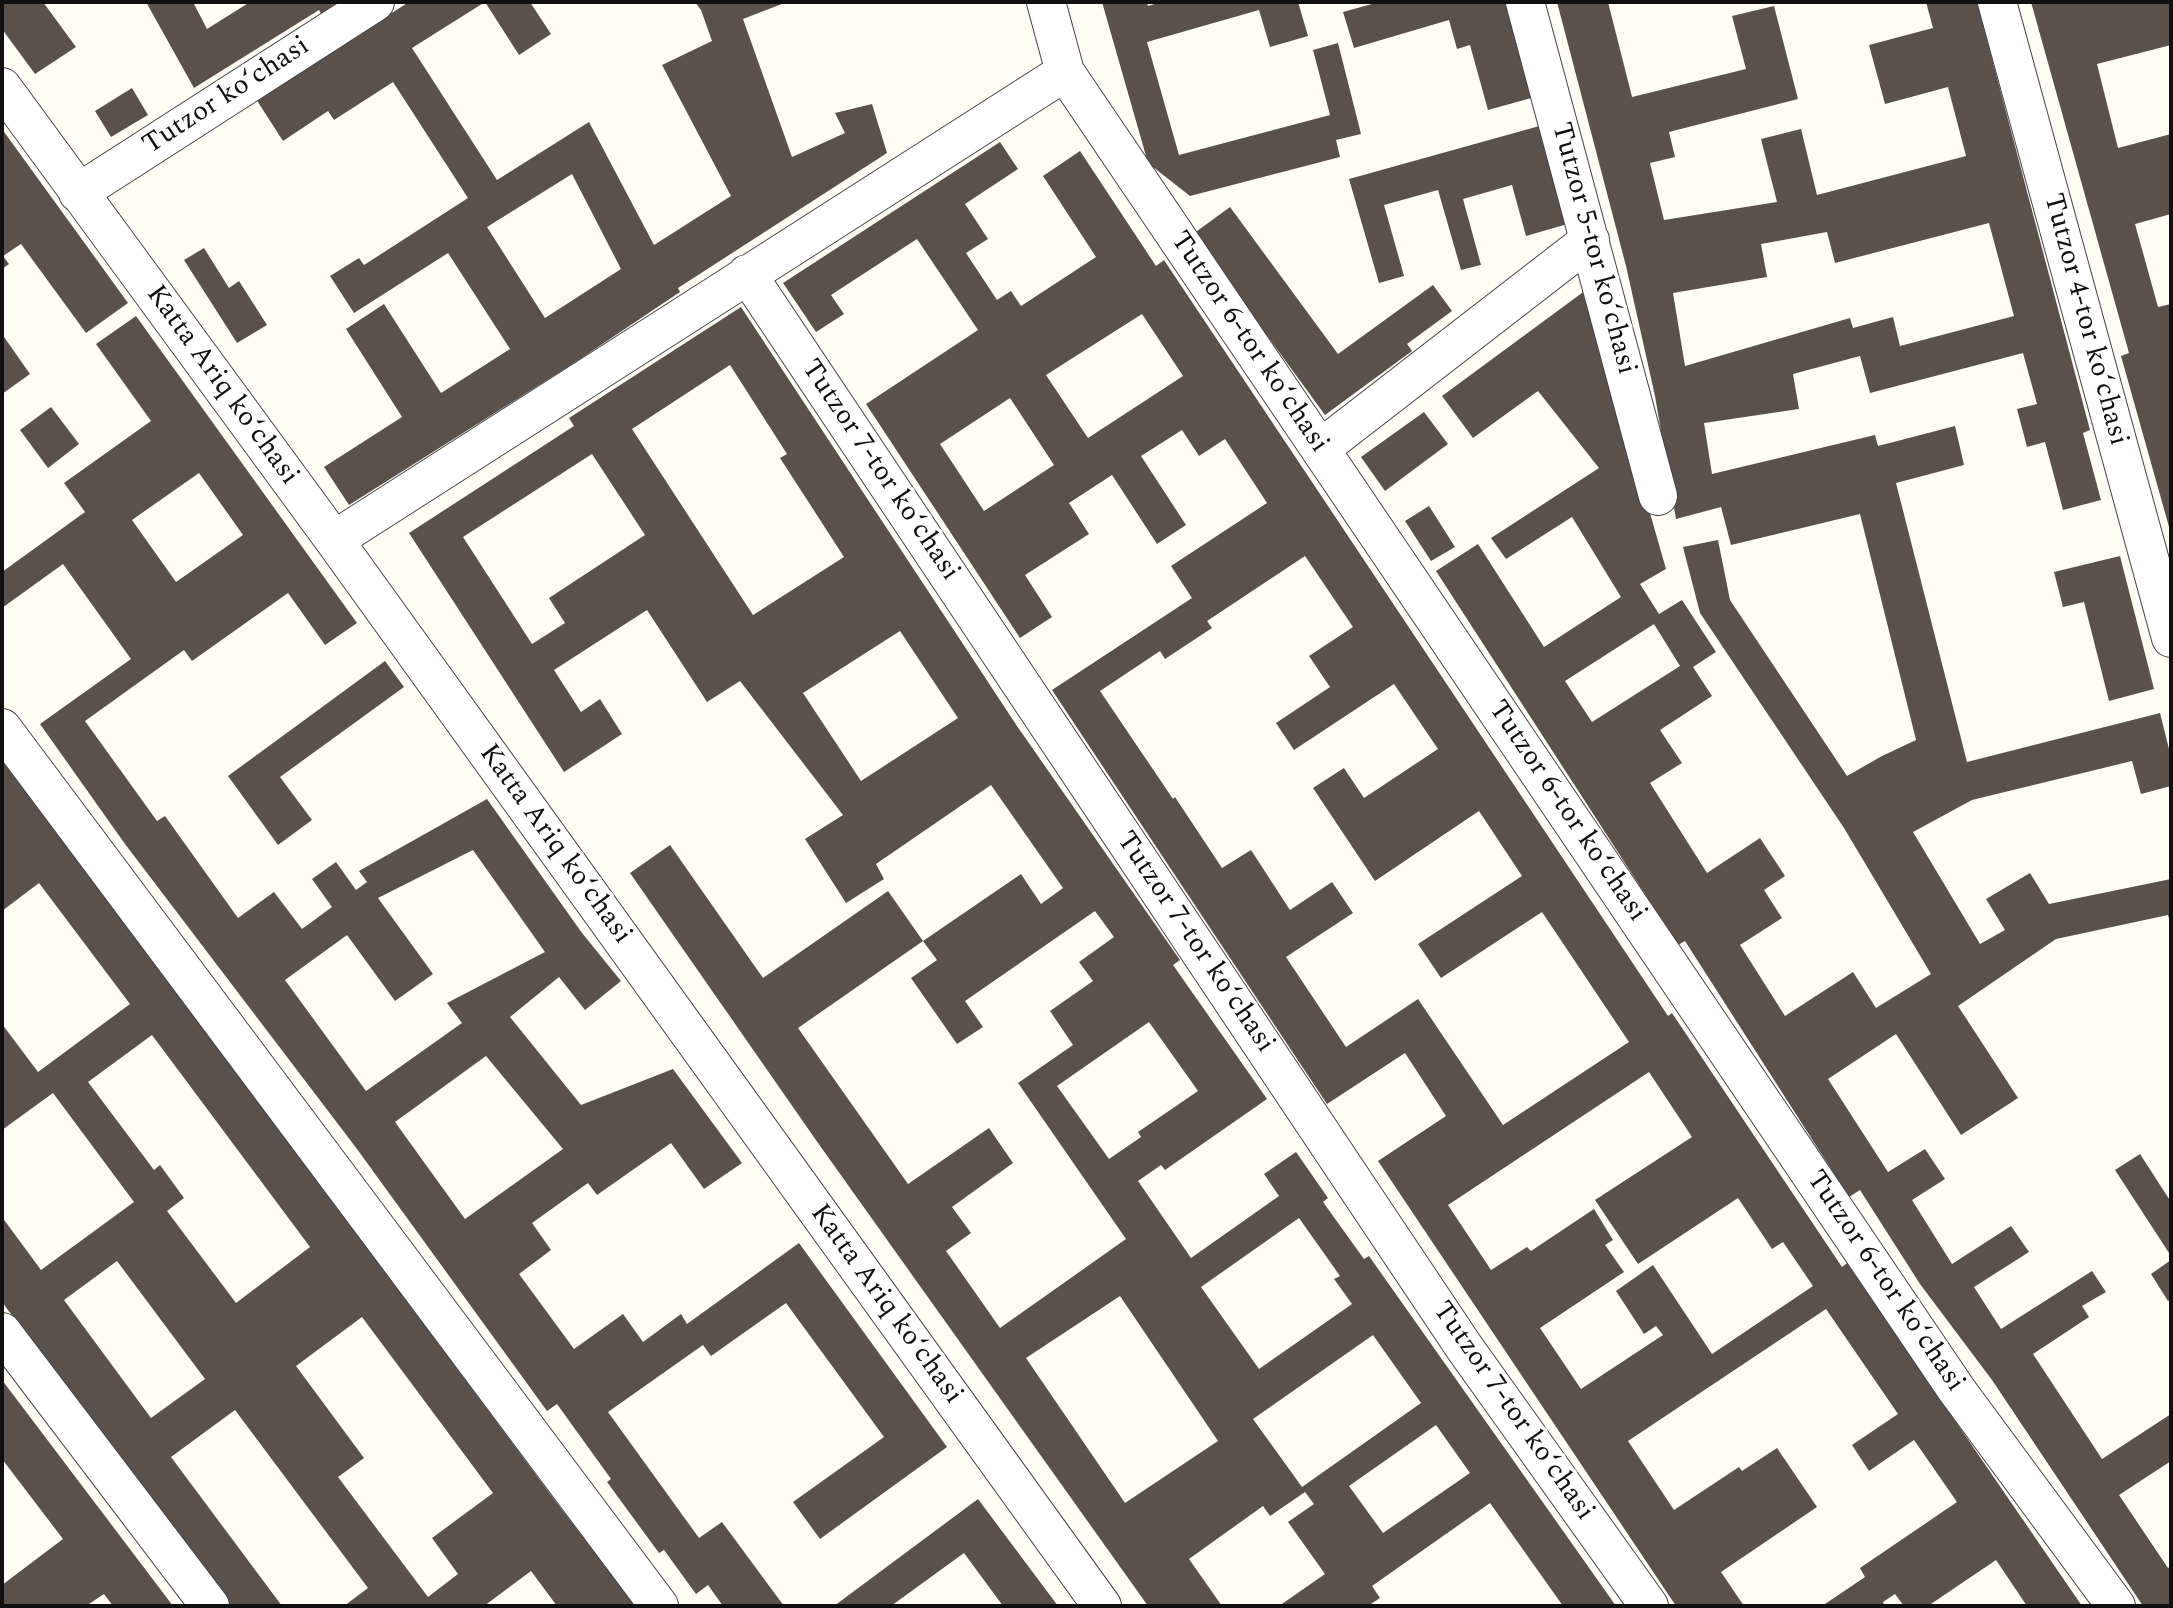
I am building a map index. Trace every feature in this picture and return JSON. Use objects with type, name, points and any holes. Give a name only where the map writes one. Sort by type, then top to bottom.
[{"type":"street","name":"Tutzor koʻchasi","points":[[78,193],[376,2]]},
{"type":"street","name":"Tutzor 6-tor koʻchasi","points":[[1046,2],[1065,72],[1956,1389],[2116,1606]]},
{"type":"street","name":"Tutzor 5-tor koʻchasi","points":[[1525,2],[1658,496]]},
{"type":"street","name":"Tutzor 4-tor koʻchasi","points":[[1997,2],[2171,638]]},
{"type":"street","points":[[334,540],[1065,72]]},
{"type":"street","name":"Katta Ariq koʻchasi","points":[[2,87],[334,540],[1101,1606]]},
{"type":"street","points":[[1320,449],[1590,240]]},
{"type":"street","name":"Tutzor 7-tor koʻchasi","points":[[747,274],[1464,1347],[1649,1606]]},
{"type":"street","points":[[2,728],[659,1606]]},
{"type":"street","points":[[2,1332],[210,1606]]},
{"type":"building","points":[[2,2],[43,2],[76,47],[35,74],[2,29]]},
{"type":"building","points":[[146,2],[193,2],[207,29],[250,2],[348,2],[323,17],[319,10],[194,88]]},
{"type":"building","points":[[409,2],[485,2],[412,48],[497,180],[589,122],[654,245],[731,196],[662,65],[712,41],[701,10],[695,2],[787,2],[743,19],[792,157],[845,133],[835,113],[872,104],[887,153],[678,288],[680,292],[574,363],[349,505],[324,467],[402,417],[346,329],[384,304],[441,393],[510,349],[448,253],[354,313],[330,276],[359,258],[364,265],[468,198],[393,82],[334,120],[328,111],[283,141],[256,99]],"holes":[[[572,174],[621,269],[545,318],[487,227]]]},
{"type":"building","points":[[485,2],[530,2],[551,34],[519,55]]},
{"type":"building","points":[[1102,2],[1147,2],[1148,6],[1161,2],[1298,2],[1308,36],[1270,47],[1259,10],[1147,42],[1179,155],[1330,115],[1313,50],[1338,43],[1361,134],[1336,140],[1340,157],[1190,196],[1148,163]]},
{"type":"building","points":[[1379,2],[1508,2],[1535,97],[1488,110],[1470,45],[1457,49],[1449,20],[1354,48],[1343,12]]},
{"type":"building","points":[[1557,2],[1608,2],[1632,97],[1746,69],[1732,16],[1774,6],[1798,99],[1669,132],[1675,157],[1650,163],[1664,220],[1777,202],[1761,139],[1801,129],[1817,195],[1966,156],[1948,87],[1885,104],[1869,45],[1933,28],[1926,2],[1977,2],[2090,430],[2083,433],[2101,500],[2063,510],[2045,442],[2027,447],[2017,409],[2037,404],[2023,353],[1870,393],[1860,356],[1793,374],[1799,409],[1704,423],[1712,474],[1875,435],[1878,446],[1955,426],[1964,465],[1896,483],[1967,762],[2160,713],[2171,757],[2171,786],[2141,794],[2132,761],[1972,800],[1913,832],[1980,944],[2005,930],[1986,899],[2030,873],[2049,904],[2171,879],[2171,925],[2168,915],[2056,939],[1958,1006],[2018,1098],[1961,1135],[1896,1034],[1828,1079],[1888,1172],[1925,1149],[1945,1179],[1912,1200],[1952,1264],[2011,1226],[2029,1252],[1974,1287],[2001,1329],[2092,1271],[2106,1292],[2082,1306],[2089,1317],[2033,1354],[2102,1459],[2171,1414],[2171,1461],[2119,1495],[2168,1568],[2171,1566],[2171,1606],[2143,1606],[1992,1380],[1920,1284],[1860,1190],[1849,1197],[1685,941],[1678,945],[1436,571],[1478,544],[1544,647],[1621,597],[1572,517],[1506,559],[1491,538],[1599,468],[1538,391],[1473,438],[1442,396],[1586,290],[1666,569],[1640,584],[1659,614],[1682,600],[1716,652],[1693,667],[1712,696],[1660,730],[1682,763],[1650,783],[1707,873],[1760,838],[1785,876],[1764,890],[1782,918],[1740,945],[1785,1016],[1853,972],[1876,1008],[1931,974],[1844,828],[1700,613],[1683,547],[1718,540],[1730,600],[1847,776],[1916,740],[1860,514],[1731,545],[1721,507],[1676,519],[1655,396],[1626,266]],"holes":[[[1989,223],[2014,316],[1900,346],[1893,317],[1853,328],[1850,318],[1685,366],[1673,293],[1767,277],[1761,244],[1827,232],[1835,263]],[[1654,624],[1680,666],[1592,722],[1565,681]]]},
{"type":"building","points":[[2031,2],[2171,2],[2171,45],[2097,64],[2118,148],[2171,134],[2171,214],[2135,224],[2158,307],[2171,304],[2171,534],[2121,356],[2129,353]]},
{"type":"building","points":[[132,88],[148,115],[111,137],[95,111]]},
{"type":"building","points":[[1543,125],[1571,223],[1526,236],[1512,185],[1463,199],[1481,265],[1461,270],[1438,190],[1384,205],[1404,276],[1379,283],[1349,179]]},
{"type":"building","points":[[2,129],[128,303],[86,333],[21,244],[3,256],[9,264],[2,269]]},
{"type":"building","points":[[1000,142],[1018,169],[965,204],[988,239],[966,253],[997,300],[1011,291],[1021,306],[1096,257],[1043,176],[1080,151],[1156,266],[1164,260],[1668,1016],[1672,1013],[1842,1267],[1847,1263],[2082,1606],[2027,1606],[1996,1560],[1928,1606],[1904,1606],[1895,1594],[1883,1602],[1885,1606],[1822,1606],[1865,1577],[1860,1568],[1957,1502],[1914,1440],[1869,1471],[1852,1445],[1898,1414],[1826,1309],[1628,1441],[1674,1510],[1739,1467],[1742,1471],[1777,1448],[1817,1507],[1721,1572],[1744,1606],[1676,1606],[1378,1161],[1446,1116],[1405,1053],[1327,1104],[1052,690],[1192,598],[1171,566],[1267,503],[1225,439],[1199,456],[1182,430],[1141,456],[1186,525],[1157,544],[1112,475],[1069,503],[1089,534],[1025,575],[1052,617],[1020,638],[866,404],[978,330],[917,239],[831,295],[844,314],[816,332],[783,283]],"holes":[[[1142,314],[1183,376],[1088,438],[1046,375]],[[1010,398],[1054,465],[984,511],[940,444]],[[1305,556],[1353,627],[1309,656],[1330,687],[1276,723],[1294,750],[1394,684],[1438,749],[1364,798],[1344,768],[1313,788],[1375,881],[1479,811],[1522,876],[1418,944],[1441,978],[1542,912],[1629,1042],[1503,1125],[1418,999],[1346,1047],[1286,957],[1353,913],[1332,882],[1290,910],[1251,850],[1222,868],[1100,691],[1160,651],[1165,659],[1212,628],[1207,621]],[[1649,1072],[1692,1137],[1595,1200],[1638,1264],[1738,1198],[1772,1249],[1783,1242],[1813,1286],[1712,1354],[1653,1265],[1616,1291],[1644,1334],[1656,1326],[1663,1335],[1581,1389],[1540,1328],[1624,1272],[1605,1245],[1613,1240],[1594,1209],[1531,1251],[1527,1247],[1491,1270],[1448,1205]]]},
{"type":"building","points":[[1230,207],[1338,354],[1433,285],[1452,311],[1407,344],[1412,351],[1325,415],[1193,234]]},
{"type":"building","points":[[204,248],[229,288],[239,281],[267,325],[237,343],[184,260]]},
{"type":"building","points":[[741,307],[1017,726],[1180,960],[1173,965],[1267,1099],[1165,1170],[1161,1165],[1138,1181],[1191,1258],[1279,1196],[1264,1174],[1296,1152],[1328,1198],[1323,1202],[1364,1259],[1369,1256],[1616,1606],[1563,1606],[1490,1503],[1372,1586],[1380,1598],[1368,1606],[1279,1606],[1325,1574],[1288,1522],[1314,1504],[1305,1492],[1270,1516],[1263,1506],[1189,1559],[1222,1606],[1148,1606],[818,1143],[630,873],[670,845],[763,978],[888,891],[923,941],[1021,874],[1041,904],[1063,888],[991,785],[876,864],[884,879],[846,903],[805,839],[843,815],[740,681],[707,702],[647,610],[554,670],[581,712],[600,699],[622,734],[564,772],[409,533],[574,426],[569,418]],"holes":[[[730,365],[787,454],[780,458],[844,557],[753,615],[632,429]],[[592,454],[645,535],[549,598],[565,623],[532,644],[463,537]],[[900,631],[958,718],[861,781],[803,693]],[[1095,911],[1114,937],[1079,962],[1093,981],[1050,1011],[1073,1045],[1018,1083],[1126,1239],[1000,1328],[946,1251],[971,1233],[952,1207],[1013,1163],[989,1128],[908,1184],[798,1028],[923,941],[937,960],[911,978],[957,1044],[983,1027],[965,1001]],[[1149,1022],[1198,1091],[1138,1132],[1141,1137],[1109,1159],[1057,1086]],[[1299,1218],[1340,1276],[1334,1279],[1352,1304],[1259,1369],[1201,1287]],[[1120,1296],[1218,1441],[1125,1503],[1026,1358]],[[1373,1335],[1421,1403],[1302,1487],[1253,1419]],[[1436,1425],[1470,1473],[1383,1533],[1349,1486]]]},
{"type":"building","points":[[136,316],[357,623],[325,645],[288,593],[192,661],[184,650],[85,721],[157,821],[165,816],[238,918],[274,892],[302,929],[332,907],[312,879],[336,862],[356,890],[367,882],[359,871],[487,799],[582,933],[621,981],[585,1010],[559,977],[510,1017],[581,1105],[673,1069],[742,1163],[704,1189],[671,1143],[597,1195],[588,1183],[532,1223],[551,1250],[519,1274],[574,1349],[623,1314],[643,1342],[681,1314],[687,1324],[799,1243],[947,1447],[820,1539],[793,1502],[884,1437],[786,1303],[711,1356],[703,1345],[608,1412],[699,1538],[722,1522],[784,1606],[723,1606],[708,1585],[696,1594],[664,1550],[659,1553],[607,1482],[611,1479],[557,1404],[547,1411],[357,1149],[125,844],[40,724],[131,659],[63,564],[2,608],[2,572],[85,512],[64,483],[151,421],[96,344]],"holes":[[[199,473],[243,535],[176,582],[132,520]],[[473,850],[545,952],[447,1003],[462,1023],[366,1091],[285,980],[347,935],[395,1001],[433,974],[378,898]],[[486,1056],[563,1149],[465,1219],[395,1122]]]},
{"type":"building","points":[[2,334],[30,374],[2,394]]},
{"type":"building","points":[[51,407],[79,444],[48,468],[20,430]]},
{"type":"building","points":[[1424,412],[1448,444],[1385,491],[1361,457]]},
{"type":"building","points":[[1429,506],[1455,547],[1431,561],[1405,521]]},
{"type":"building","points":[[2120,556],[2154,689],[2109,701],[2084,602],[2063,607],[2054,572]]},
{"type":"building","points":[[385,661],[404,687],[280,777],[312,820],[278,845],[228,776]]},
{"type":"building","points":[[2,756],[636,1606],[557,1606],[531,1571],[484,1606],[344,1606],[368,1588],[235,1410],[171,1457],[282,1606],[227,1606],[2,1302],[2,1217],[41,1270],[134,1202],[53,1093],[2,1130],[2,1024],[38,1072],[130,1004],[39,883],[2,911]],"holes":[[[152,1035],[310,1247],[236,1303],[167,1211],[184,1198],[160,1165],[154,1170],[88,1082]],[[117,1261],[205,1379],[151,1418],[64,1300]],[[362,1317],[493,1493],[432,1538],[458,1574],[428,1597],[338,1477],[364,1458],[296,1366]]]},
{"type":"building","points":[[2140,1154],[2171,1202],[2171,1256],[2115,1170]]},
{"type":"building","points":[[2171,1260],[2171,1299],[2168,1301],[2151,1274]]},
{"type":"building","points":[[2,1380],[173,1606],[113,1606],[104,1594],[86,1606],[2,1606],[2,1585],[63,1539],[2,1459]]},
{"type":"building","points":[[978,1499],[1058,1606],[1003,1606],[964,1553],[891,1606],[834,1606]]}]
